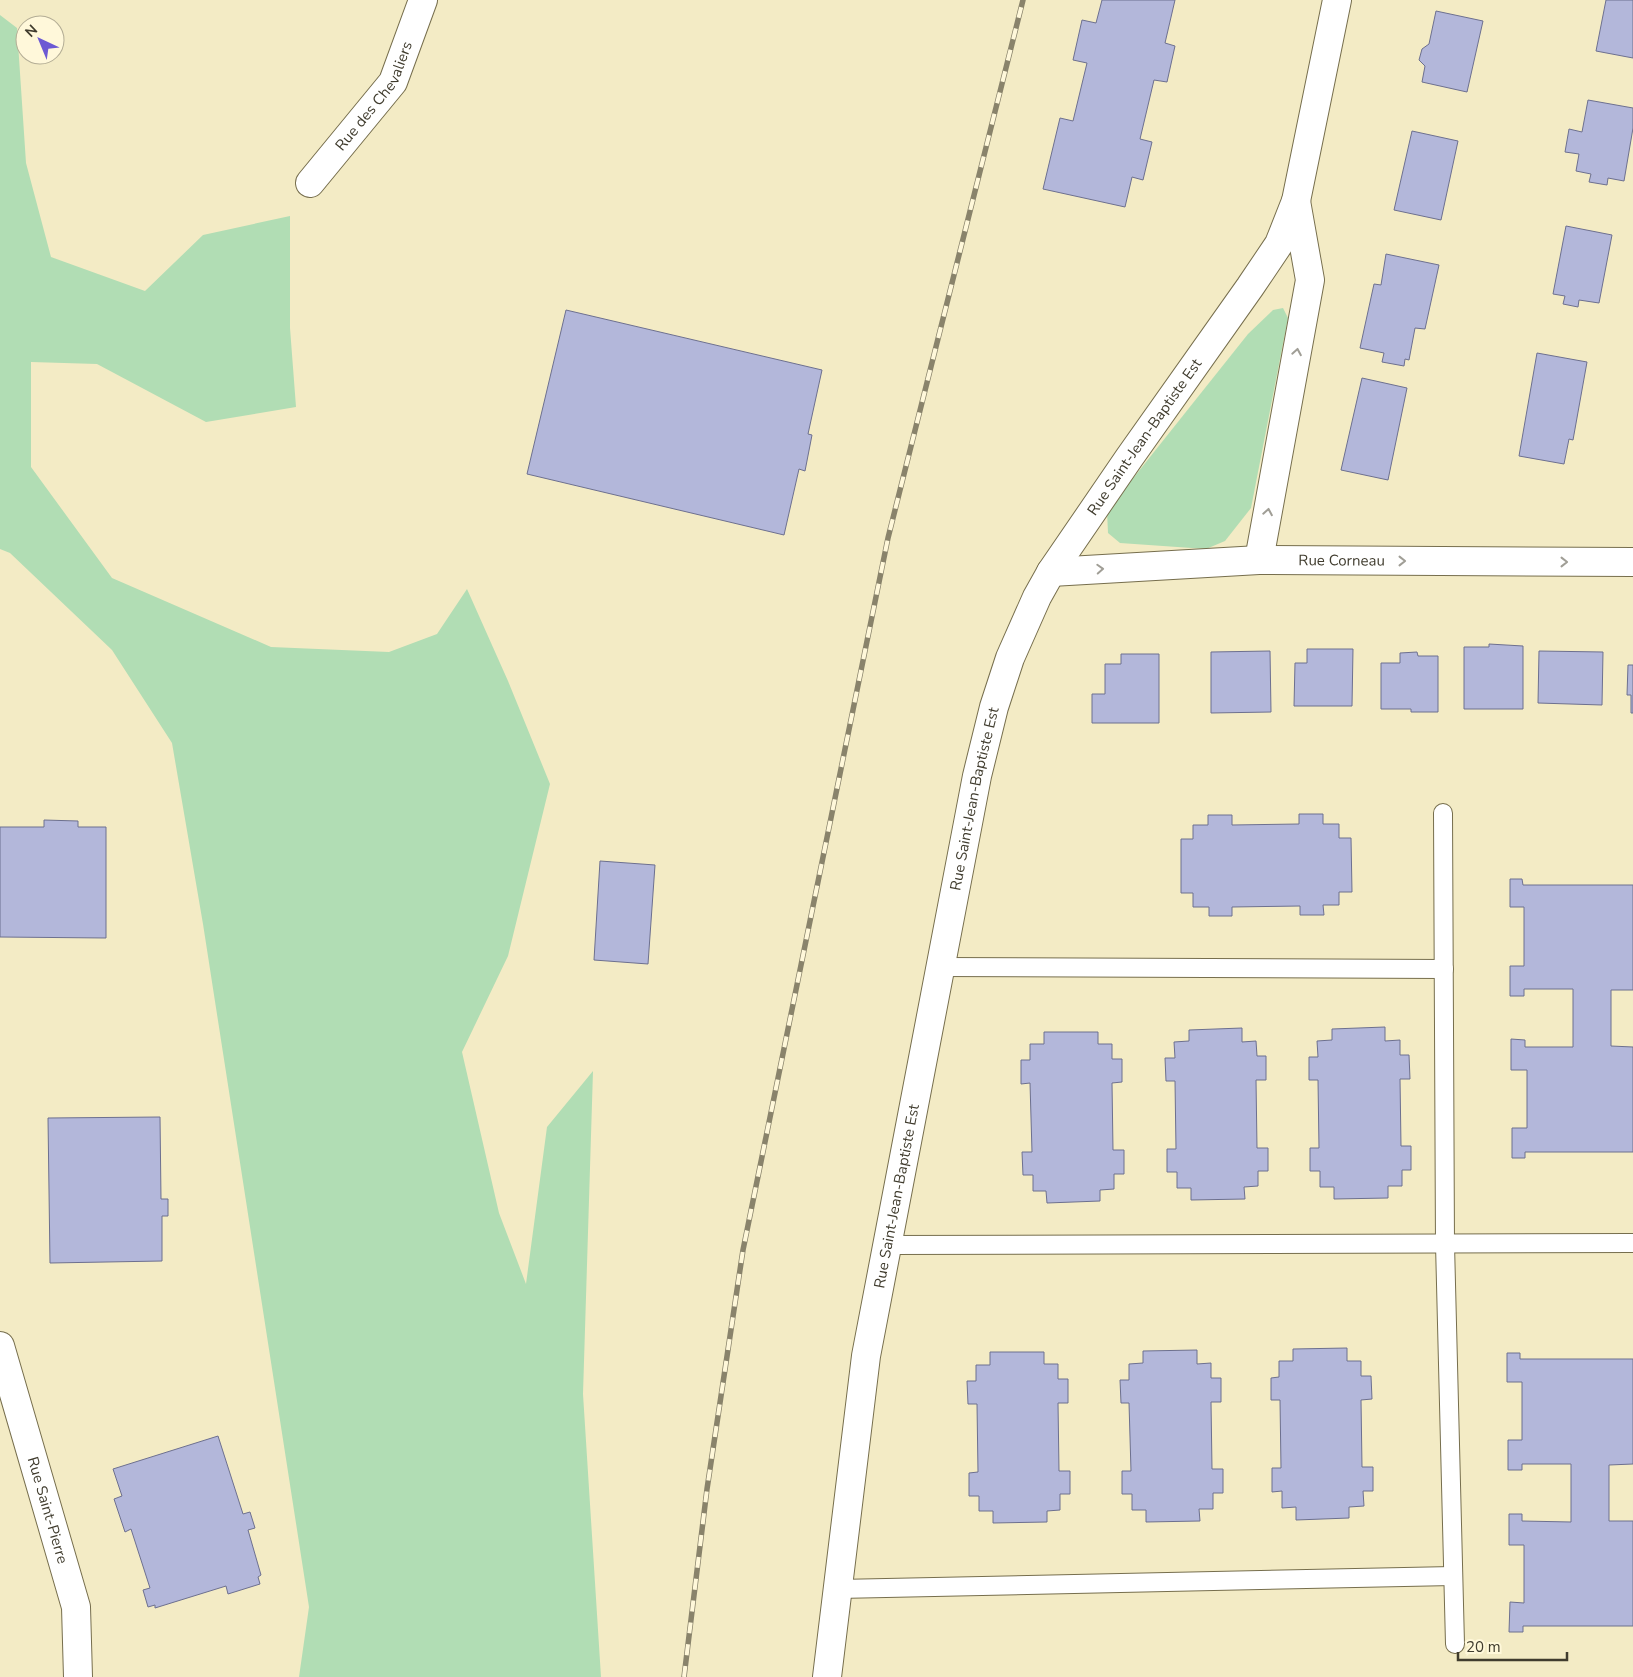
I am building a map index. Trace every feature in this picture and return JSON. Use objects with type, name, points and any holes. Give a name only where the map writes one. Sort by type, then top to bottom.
[{"type":"street","name":"Rue des Chevaliers","points":[[310,183],[393,82],[423,0]]},
{"type":"street","name":"Rue Saint-Jean-Baptiste Est","points":[[828,1677],[866,1356],[977,776],[994,707],[1010,658],[1037,597],[1051,572],[1279,244],[1296,201],[1337,0]]},
{"type":"street","points":[[1259,560],[1310,280],[1296,201]]},
{"type":"street","name":"Rue Corneau","points":[[1051,572],[1259,560],[1633,562]]},
{"type":"street","name":"Rue Saint-Pierre","points":[[0,1346],[76,1607],[78,1677]]},
{"type":"lane","points":[[1443,813],[1445,1244],[1455,1644]]},
{"type":"lane","points":[[940,968],[1444,969]]},
{"type":"lane","points":[[887,1246],[1633,1244]]},
{"type":"lane","points":[[838,1589],[1453,1576]]},
{"type":"green space","points":[[0,15],[15,26],[15,65],[19,65],[26,163],[51,257],[145,291],[203,235],[290,216],[290,328],[296,407],[206,422],[97,364],[31,362],[31,467],[112,578],[271,647],[389,652],[437,634],[467,589],[508,681],[550,784],[508,956],[462,1052],[499,1213],[526,1284],[547,1127],[593,1071],[583,1394],[601,1677],[299,1677],[309,1607],[203,924],[172,743],[112,650],[10,553],[0,549]]},
{"type":"green space","points":[[1283,308],[1288,318],[1251,508],[1225,541],[1206,549],[1120,543],[1108,533],[1107,511],[1248,334],[1273,310]]},
{"type":"building","points":[[1102,0],[1175,0],[1165,43],[1175,46],[1167,82],[1154,80],[1140,139],[1152,142],[1143,180],[1132,177],[1125,207],[1043,189],[1060,118],[1073,121],[1087,63],[1073,60],[1082,20],[1096,23]]},
{"type":"building","points":[[1606,0],[1633,0],[1633,58],[1596,51]]},
{"type":"building","points":[[1436,11],[1483,21],[1467,92],[1422,82],[1425,66],[1419,60],[1422,49],[1429,44]]},
{"type":"building","points":[[1588,100],[1633,108],[1633,128],[1624,181],[1608,178],[1607,185],[1589,182],[1591,174],[1576,171],[1579,154],[1565,152],[1569,129],[1582,132]]},
{"type":"building","points":[[1412,131],[1458,141],[1441,220],[1394,210]]},
{"type":"building","points":[[1566,226],[1612,235],[1599,303],[1579,300],[1578,307],[1563,304],[1565,296],[1553,294]]},
{"type":"building","points":[[1386,254],[1439,265],[1425,329],[1415,328],[1409,360],[1405,359],[1404,366],[1382,362],[1384,353],[1360,348],[1374,284],[1381,285]]},
{"type":"building","points":[[566,310],[822,370],[808,434],[812,435],[805,471],[799,469],[784,535],[527,474]]},
{"type":"building","points":[[1537,353],[1587,362],[1573,440],[1569,439],[1564,464],[1519,456]]},
{"type":"building","points":[[1362,378],[1407,388],[1388,480],[1341,470]]},
{"type":"building","points":[[1489,644],[1523,646],[1523,709],[1464,709],[1464,647],[1489,647]]},
{"type":"building","points":[[1307,649],[1353,649],[1352,706],[1294,706],[1295,663],[1307,663]]},
{"type":"building","points":[[1270,651],[1271,712],[1211,713],[1211,652]]},
{"type":"building","points":[[1539,651],[1603,652],[1602,705],[1538,703]]},
{"type":"building","points":[[1417,652],[1418,656],[1438,656],[1438,712],[1411,712],[1411,709],[1381,709],[1381,663],[1400,663],[1400,653]]},
{"type":"building","points":[[1121,654],[1159,654],[1159,723],[1092,723],[1092,694],[1105,694],[1105,664],[1121,664]]},
{"type":"building","points":[[1628,665],[1633,665],[1633,713],[1631,713],[1631,695],[1627,695]]},
{"type":"building","points":[[1299,814],[1323,814],[1323,824],[1339,824],[1339,838],[1351,838],[1352,892],[1339,892],[1339,905],[1323,905],[1324,915],[1300,915],[1300,906],[1232,907],[1232,916],[1209,916],[1209,907],[1193,907],[1193,893],[1181,893],[1181,839],[1193,839],[1193,825],[1208,825],[1208,815],[1232,815],[1232,825],[1299,824]]},
{"type":"building","points":[[44,820],[78,821],[78,827],[106,827],[106,938],[0,937],[0,827],[44,827]]},
{"type":"building","points":[[600,861],[655,865],[648,964],[594,960]]},
{"type":"building","points":[[1510,879],[1522,879],[1523,885],[1633,885],[1633,990],[1611,990],[1611,1046],[1633,1047],[1633,1152],[1525,1152],[1525,1158],[1512,1158],[1512,1128],[1527,1128],[1527,1070],[1511,1070],[1511,1039],[1525,1040],[1525,1047],[1573,1047],[1573,989],[1524,989],[1524,996],[1510,996],[1510,966],[1524,966],[1524,907],[1510,907]]},
{"type":"building","points":[[1385,1027],[1385,1041],[1400,1040],[1400,1055],[1409,1055],[1410,1079],[1400,1079],[1401,1146],[1411,1146],[1411,1170],[1402,1170],[1402,1186],[1388,1186],[1388,1198],[1334,1199],[1334,1187],[1320,1187],[1320,1171],[1310,1171],[1310,1148],[1319,1148],[1318,1080],[1309,1080],[1309,1057],[1318,1057],[1317,1041],[1332,1040],[1332,1029]]},
{"type":"building","points":[[1242,1028],[1242,1042],[1256,1041],[1257,1056],[1266,1056],[1266,1080],[1256,1080],[1257,1148],[1268,1148],[1268,1171],[1258,1171],[1258,1186],[1244,1187],[1245,1199],[1191,1200],[1191,1188],[1177,1188],[1177,1172],[1167,1172],[1167,1149],[1176,1149],[1175,1081],[1166,1081],[1165,1058],[1175,1058],[1174,1042],[1189,1041],[1189,1030]]},
{"type":"building","points":[[1044,1032],[1098,1032],[1098,1044],[1112,1044],[1112,1059],[1122,1059],[1122,1082],[1112,1083],[1113,1150],[1124,1150],[1124,1174],[1114,1174],[1114,1189],[1100,1190],[1100,1201],[1047,1203],[1046,1191],[1033,1191],[1033,1175],[1023,1175],[1022,1152],[1032,1152],[1030,1083],[1021,1084],[1021,1060],[1030,1060],[1030,1044],[1044,1044]]},
{"type":"building","points":[[160,1117],[161,1199],[168,1199],[168,1216],[162,1216],[162,1261],[50,1263],[48,1118]]},
{"type":"building","points":[[1347,1348],[1347,1361],[1361,1361],[1361,1376],[1371,1376],[1372,1399],[1361,1400],[1362,1467],[1373,1467],[1373,1491],[1363,1491],[1364,1506],[1349,1507],[1349,1518],[1296,1520],[1296,1507],[1282,1508],[1282,1491],[1272,1492],[1272,1468],[1281,1468],[1280,1400],[1271,1400],[1271,1378],[1279,1377],[1279,1361],[1293,1361],[1293,1349]]},
{"type":"building","points":[[1197,1350],[1197,1364],[1211,1363],[1211,1378],[1221,1378],[1221,1402],[1211,1402],[1212,1469],[1223,1469],[1223,1493],[1213,1493],[1213,1509],[1199,1509],[1200,1521],[1146,1522],[1146,1510],[1132,1510],[1132,1494],[1122,1494],[1122,1471],[1131,1471],[1129,1403],[1121,1403],[1120,1380],[1129,1380],[1129,1364],[1143,1363],[1143,1351]]},
{"type":"building","points":[[990,1352],[1044,1352],[1044,1364],[1058,1364],[1058,1379],[1068,1379],[1068,1403],[1058,1403],[1059,1471],[1070,1471],[1070,1494],[1060,1494],[1060,1510],[1047,1511],[1047,1522],[993,1523],[993,1511],[979,1511],[979,1496],[969,1496],[969,1473],[978,1472],[977,1404],[968,1404],[967,1381],[976,1381],[976,1365],[990,1365]]},
{"type":"building","points":[[1507,1353],[1520,1353],[1520,1359],[1633,1359],[1633,1464],[1609,1465],[1609,1521],[1633,1521],[1633,1626],[1523,1626],[1523,1632],[1509,1632],[1510,1602],[1524,1603],[1524,1545],[1509,1545],[1509,1514],[1522,1514],[1522,1521],[1571,1522],[1571,1464],[1522,1464],[1522,1470],[1508,1470],[1508,1440],[1522,1440],[1522,1382],[1507,1382]]},
{"type":"building","points":[[218,1436],[243,1514],[250,1512],[255,1528],[248,1530],[261,1575],[258,1577],[260,1584],[228,1594],[226,1586],[155,1608],[155,1605],[148,1607],[143,1590],[150,1588],[131,1529],[125,1532],[114,1499],[122,1496],[113,1469]]},
{"type":"railway","points":[[684,1677],[707,1489],[743,1250],[888,538],[1023,0]]}]
